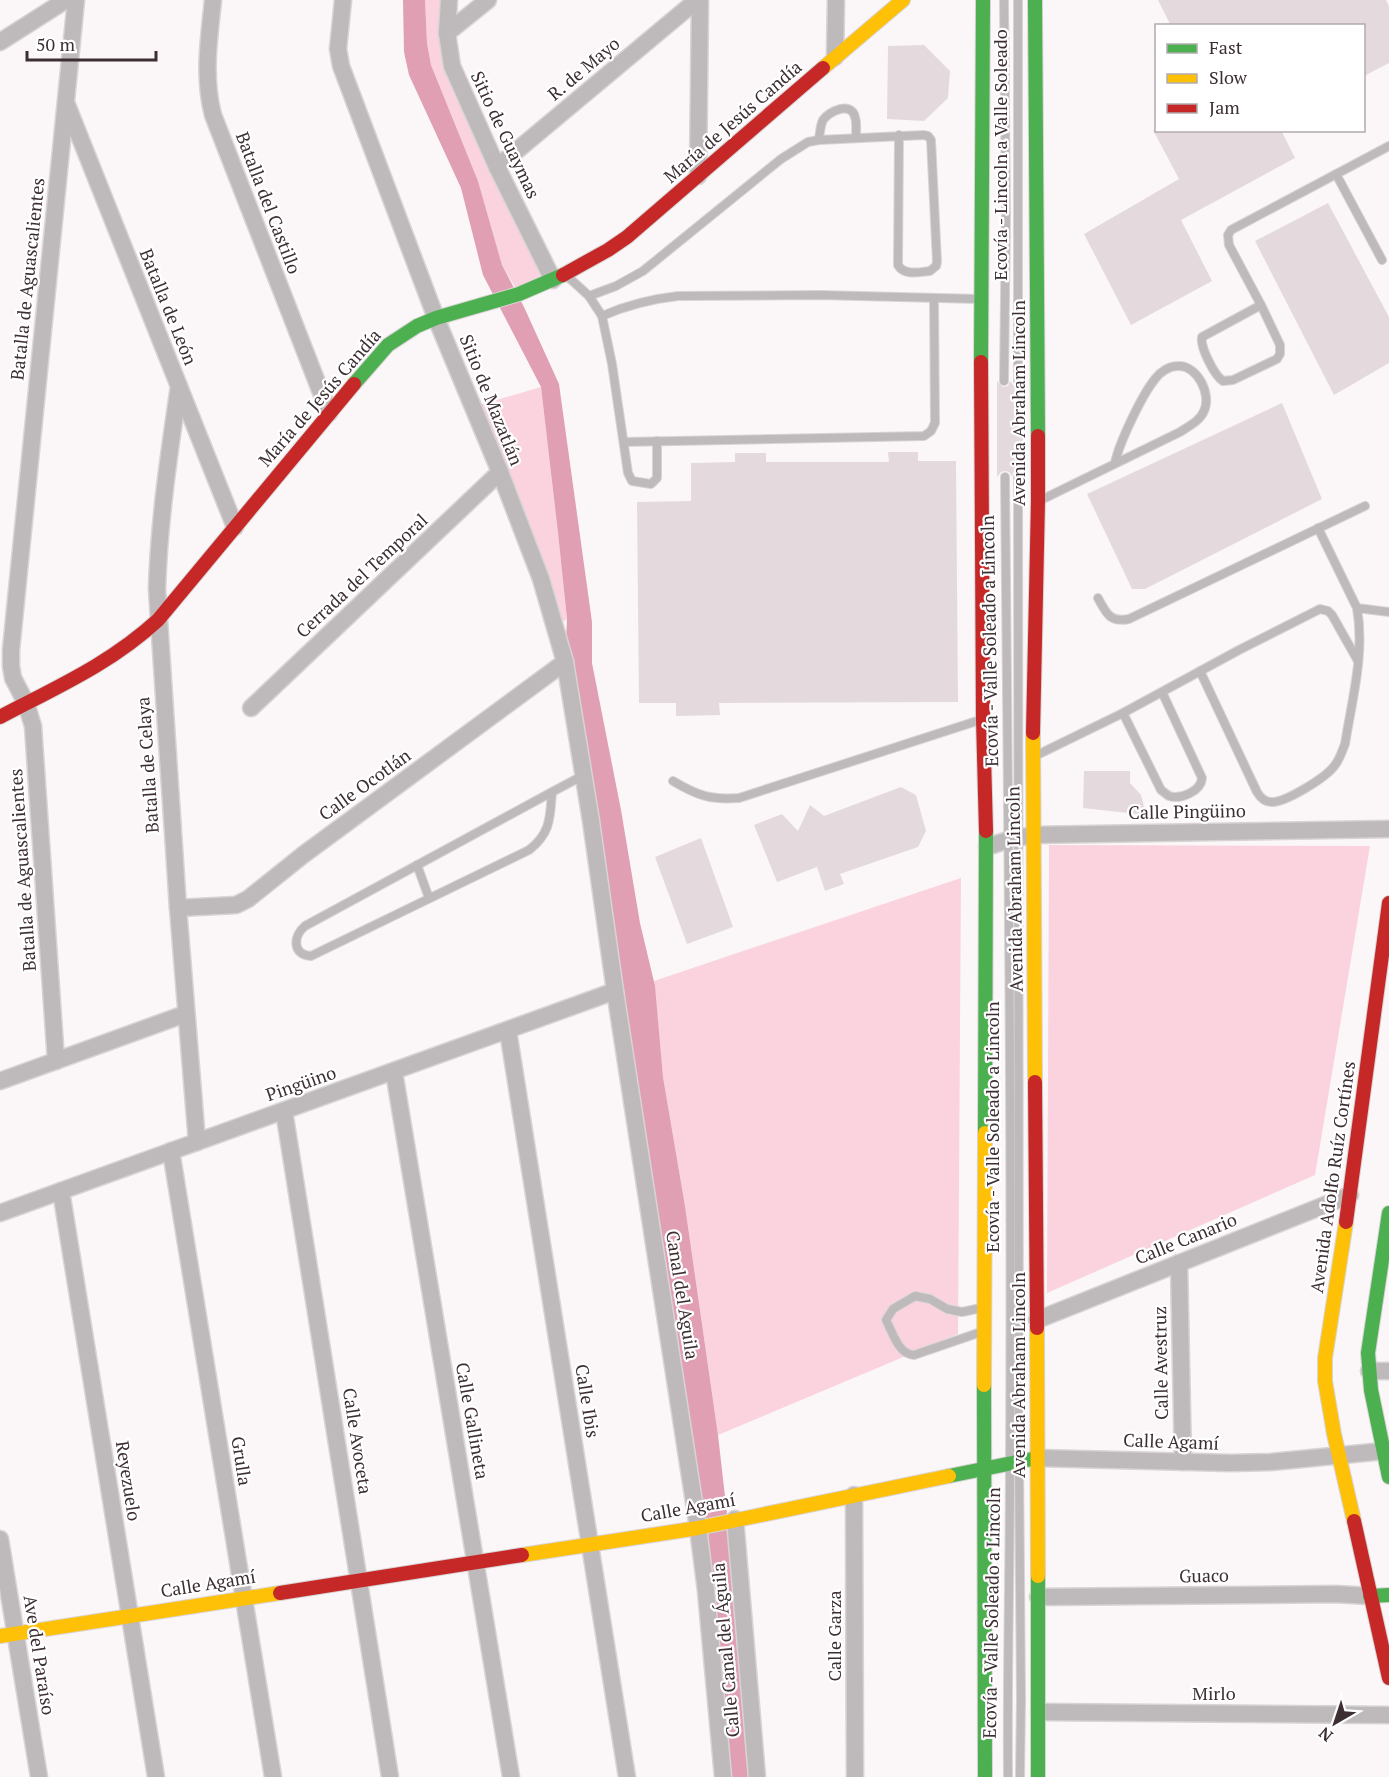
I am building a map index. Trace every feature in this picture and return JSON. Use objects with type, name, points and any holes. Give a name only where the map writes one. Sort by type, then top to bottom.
[{"type":"main road","name":"María de Jesús Candía","points":[[0,717],[89,671],[138,639],[158,621],[328,413],[388,345],[417,326],[436,318],[519,294],[559,277],[608,250],[627,237],[903,0]]},
{"type":"main road","points":[[983,0],[981,299],[983,718],[987,847],[983,1469],[985,1777]]},
{"type":"main road","name":"Avenida Abraham Lincoln","points":[[1035,0],[1038,501],[1032,758],[1020,837],[1037,1320],[1038,1777]]},
{"type":"main road","name":"Avenida Adolfo Ruíz Cortínes","points":[[1389,903],[1350,1196],[1325,1358],[1328,1404],[1389,1678]]},
{"type":"main road","points":[[1389,1213],[1368,1353],[1371,1390],[1389,1477]]},
{"type":"main road","name":"Calle Agamí","points":[[8,1635],[703,1527],[1037,1458]]},
{"type":"main road","points":[[1370,1596],[1389,1595]]},
{"type":"street","points":[[0,42],[66,0]]},
{"type":"street","name":"Batalla de Aguascalientes","points":[[56,1061],[33,726],[10,666],[76,0]]},
{"type":"street","name":"Batalla del Castillo","points":[[213,0],[206,64],[213,114],[328,413]]},
{"type":"street","name":"Sitio de Mazatlán","points":[[343,0],[338,49],[341,66],[436,318],[500,472],[541,579],[565,662],[591,821]]},
{"type":"street","name":"Sitio de Guaymas","points":[[449,0],[447,33],[452,66],[497,167],[559,277]]},
{"type":"street","points":[[447,33],[488,0]]},
{"type":"street","points":[[698,0],[698,176]]},
{"type":"street","name":"R. de Mayo","points":[[497,167],[698,0]]},
{"type":"street","points":[[835,57],[836,0]]},
{"type":"street","name":"Batalla de León","points":[[66,102],[235,527]]},
{"type":"street","name":"Batalla de Celaya","points":[[178,386],[158,545],[158,621],[177,908],[197,1142]]},
{"type":"street","name":"Cerrada del Temporal","points":[[251,708],[500,472]]},
{"type":"street","name":"Calle Ocotlán","points":[[177,908],[236,905],[248,899],[303,855],[565,662]]},
{"type":"street","name":"Canal del Aguila","points":[[591,821],[615,991],[703,1527],[706,1591],[723,1777]]},
{"type":"street","name":"Calle Pingüino","points":[[987,847],[1020,837],[1389,829]]},
{"type":"street","name":"Pingüino","points":[[0,1213],[615,991]]},
{"type":"street","points":[[0,1081],[185,1014]]},
{"type":"street","name":"Calle Ibis","points":[[508,1031],[627,1777]]},
{"type":"street","name":"Calle Gallineta","points":[[394,1072],[511,1777]]},
{"type":"street","name":"Calle Avoceta","points":[[284,1111],[390,1777]]},
{"type":"street","name":"Grulla","points":[[171,1151],[273,1777]]},
{"type":"street","name":"Reyezuelo","points":[[61,1191],[156,1777]]},
{"type":"street","name":"Calle Canario","points":[[1037,1320],[1350,1196]]},
{"type":"street","name":"Calle Avestruz","points":[[1179,1263],[1183,1462]]},
{"type":"street","points":[[1369,1371],[1389,1371]]},
{"type":"street","name":"Calle Agamí","points":[[1037,1458],[1271,1462],[1384,1451]]},
{"type":"street","name":"Calle Garza","points":[[854,1495],[855,1777]]},
{"type":"street","name":"Calle Canal del Águila","points":[[732,1520],[757,1777]]},
{"type":"street","name":"Ave del Paraíso","points":[[0,1539],[8,1635],[39,1777]]},
{"type":"street","name":"Guaco","points":[[1038,1596],[1335,1594],[1370,1596]]},
{"type":"street","name":"Mirlo","points":[[1039,1712],[1389,1715]]},
{"type":"lane","points":[[1004,0],[1006,214],[1004,381]]},
{"type":"lane","name":"Ecovía - Lincoln a Valle Soleado","points":[[1018,0],[1018,381]]},
{"type":"lane","points":[[819,140],[821,125],[825,118],[835,110],[848,108],[855,117],[856,137]]},
{"type":"lane","points":[[589,296],[616,286],[643,271],[781,159],[808,142],[856,137],[899,135],[924,135],[928,136],[932,143],[937,262],[930,271],[906,272],[898,265],[899,135]]},
{"type":"lane","points":[[1261,305],[1202,336],[1206,355],[1223,381],[1233,380],[1277,359],[1280,354],[1280,345],[1261,305],[1229,244],[1228,235],[1236,227],[1389,146]]},
{"type":"lane","points":[[1336,174],[1382,260]]},
{"type":"lane","points":[[559,277],[589,296],[602,316],[629,478],[632,481],[651,484],[657,478],[657,441]]},
{"type":"lane","points":[[602,316],[634,304],[678,296],[819,295],[981,299]]},
{"type":"lane","points":[[624,442],[924,436],[931,431],[935,423],[934,298]]},
{"type":"lane","points":[[1038,501],[1180,432],[1200,417],[1205,409],[1207,395],[1198,377],[1190,369],[1181,365],[1173,367],[1155,379],[1144,395],[1125,434],[1115,463]]},
{"type":"lane","name":"Ecovía - Valle Soleado a Lincoln","points":[[1005,477],[1020,837]]},
{"type":"lane","points":[[1018,477],[1020,837],[1015,1462],[1021,1699],[1020,1777]]},
{"type":"lane","points":[[1098,598],[1112,618],[1120,621],[1130,619],[1365,506]]},
{"type":"lane","points":[[1200,671],[1261,798],[1272,803],[1307,788],[1336,765],[1345,744],[1358,661],[1359,621],[1357,609],[1318,528]]},
{"type":"lane","points":[[1032,758],[1320,609],[1332,615],[1358,661]]},
{"type":"lane","points":[[1357,609],[1389,612]]},
{"type":"lane","points":[[1122,713],[1161,790],[1167,795],[1176,797],[1198,789],[1202,778],[1162,692]]},
{"type":"lane","points":[[673,782],[693,793],[719,799],[739,798],[983,718]]},
{"type":"lane","points":[[552,792],[549,821],[542,838],[536,845],[311,956],[305,956],[295,944],[296,936],[305,926],[417,865],[552,792],[584,775]]},
{"type":"lane","points":[[417,865],[429,898]]},
{"type":"lane","points":[[984,1308],[962,1312],[947,1310],[930,1299],[915,1296],[892,1309],[886,1320],[902,1351],[914,1355],[984,1331]]},
{"type":"lane","name":"Ecovía - Valle Soleado a Lincoln","points":[[1008,1777],[1007,1700],[1015,1462]]},
{"type":"shaded area","points":[[403,0],[425,0],[427,43],[431,65],[478,181],[502,265],[559,384],[592,622],[592,663],[621,810],[640,923],[655,986],[663,1077],[685,1206],[718,1435],[757,1777],[723,1777],[706,1591],[565,662],[567,619],[541,387],[483,275],[461,188],[409,75],[404,52]]},
{"type":"shaded area","points":[[425,0],[449,0],[448,48],[553,280],[519,294],[502,265],[478,181],[431,65],[427,43]]},
{"type":"shaded area","points":[[541,387],[567,619],[556,626],[473,407]]},
{"type":"shaded area","points":[[1049,845],[1370,846],[1315,1175],[1047,1293]]},
{"type":"shaded area","points":[[961,878],[958,1334],[718,1435],[685,1206],[663,1077],[654,981]]},
{"type":"building","points":[[1158,0],[1386,0],[1389,6],[1389,63],[1365,75],[1365,24],[1170,24]]},
{"type":"building","points":[[924,45],[950,71],[948,98],[924,121],[887,119],[888,46]]},
{"type":"building","points":[[1153,130],[1155,132],[1282,132],[1295,158],[1181,220],[1212,281],[1131,325],[1084,234],[1179,179]]},
{"type":"building","points":[[1328,203],[1389,317],[1389,363],[1334,395],[1255,241]]},
{"type":"building","points":[[997,381],[1003,387],[1008,386],[1010,381],[1015,387],[1023,385],[1024,474],[1017,471],[1012,477],[1006,471],[1001,472],[997,477]]},
{"type":"building","points":[[1282,403],[1322,499],[1145,589],[1132,589],[1087,494]]},
{"type":"building","points":[[888,452],[918,452],[918,461],[956,461],[958,702],[719,703],[720,715],[676,716],[676,703],[639,703],[637,502],[691,501],[691,463],[735,462],[735,453],[766,453],[766,462],[889,462]]},
{"type":"building","points":[[1084,771],[1130,771],[1130,783],[1141,795],[1146,815],[1083,808]]},
{"type":"building","points":[[901,787],[916,795],[926,831],[918,847],[840,874],[844,884],[825,891],[817,867],[777,882],[754,825],[782,814],[798,831],[810,805],[824,816]]},
{"type":"building","points":[[701,838],[733,927],[687,944],[655,857]]},
{"type":"traffic: fast","points":[[981,362],[983,0]]},
{"type":"traffic: fast","points":[[1035,0],[1038,436]]},
{"type":"traffic: fast","points":[[354,384],[388,345],[417,326],[436,318],[519,294],[563,275]]},
{"type":"traffic: fast","points":[[985,1133],[986,831]]},
{"type":"traffic: fast","points":[[1389,1213],[1368,1353],[1371,1390],[1389,1477]]},
{"type":"traffic: fast","points":[[984,1385],[985,1777]]},
{"type":"traffic: fast","points":[[949,1476],[1037,1458]]},
{"type":"traffic: fast","points":[[1038,1576],[1038,1777]]},
{"type":"traffic: fast","points":[[1370,1596],[1389,1595]]},
{"type":"traffic: slow","points":[[823,68],[903,0]]},
{"type":"traffic: slow","points":[[1033,733],[1035,1082]]},
{"type":"traffic: slow","points":[[984,1385],[985,1133]]},
{"type":"traffic: slow","points":[[1346,1222],[1325,1358],[1325,1381],[1334,1434],[1354,1521]]},
{"type":"traffic: slow","points":[[1037,1328],[1038,1576]]},
{"type":"traffic: slow","points":[[522,1555],[698,1528],[949,1476]]},
{"type":"traffic: slow","points":[[0,1636],[280,1593]]},
{"type":"traffic: jam","points":[[563,275],[627,237],[823,68]]},
{"type":"traffic: jam","points":[[981,362],[983,719],[986,831]]},
{"type":"traffic: jam","points":[[0,717],[102,662],[140,636],[158,620],[354,384]]},
{"type":"traffic: jam","points":[[1033,733],[1038,436]]},
{"type":"traffic: jam","points":[[1346,1222],[1389,903]]},
{"type":"traffic: jam","points":[[1035,1082],[1037,1328]]},
{"type":"traffic: jam","points":[[1354,1521],[1389,1678]]},
{"type":"traffic: jam","points":[[280,1593],[522,1555]]}]
